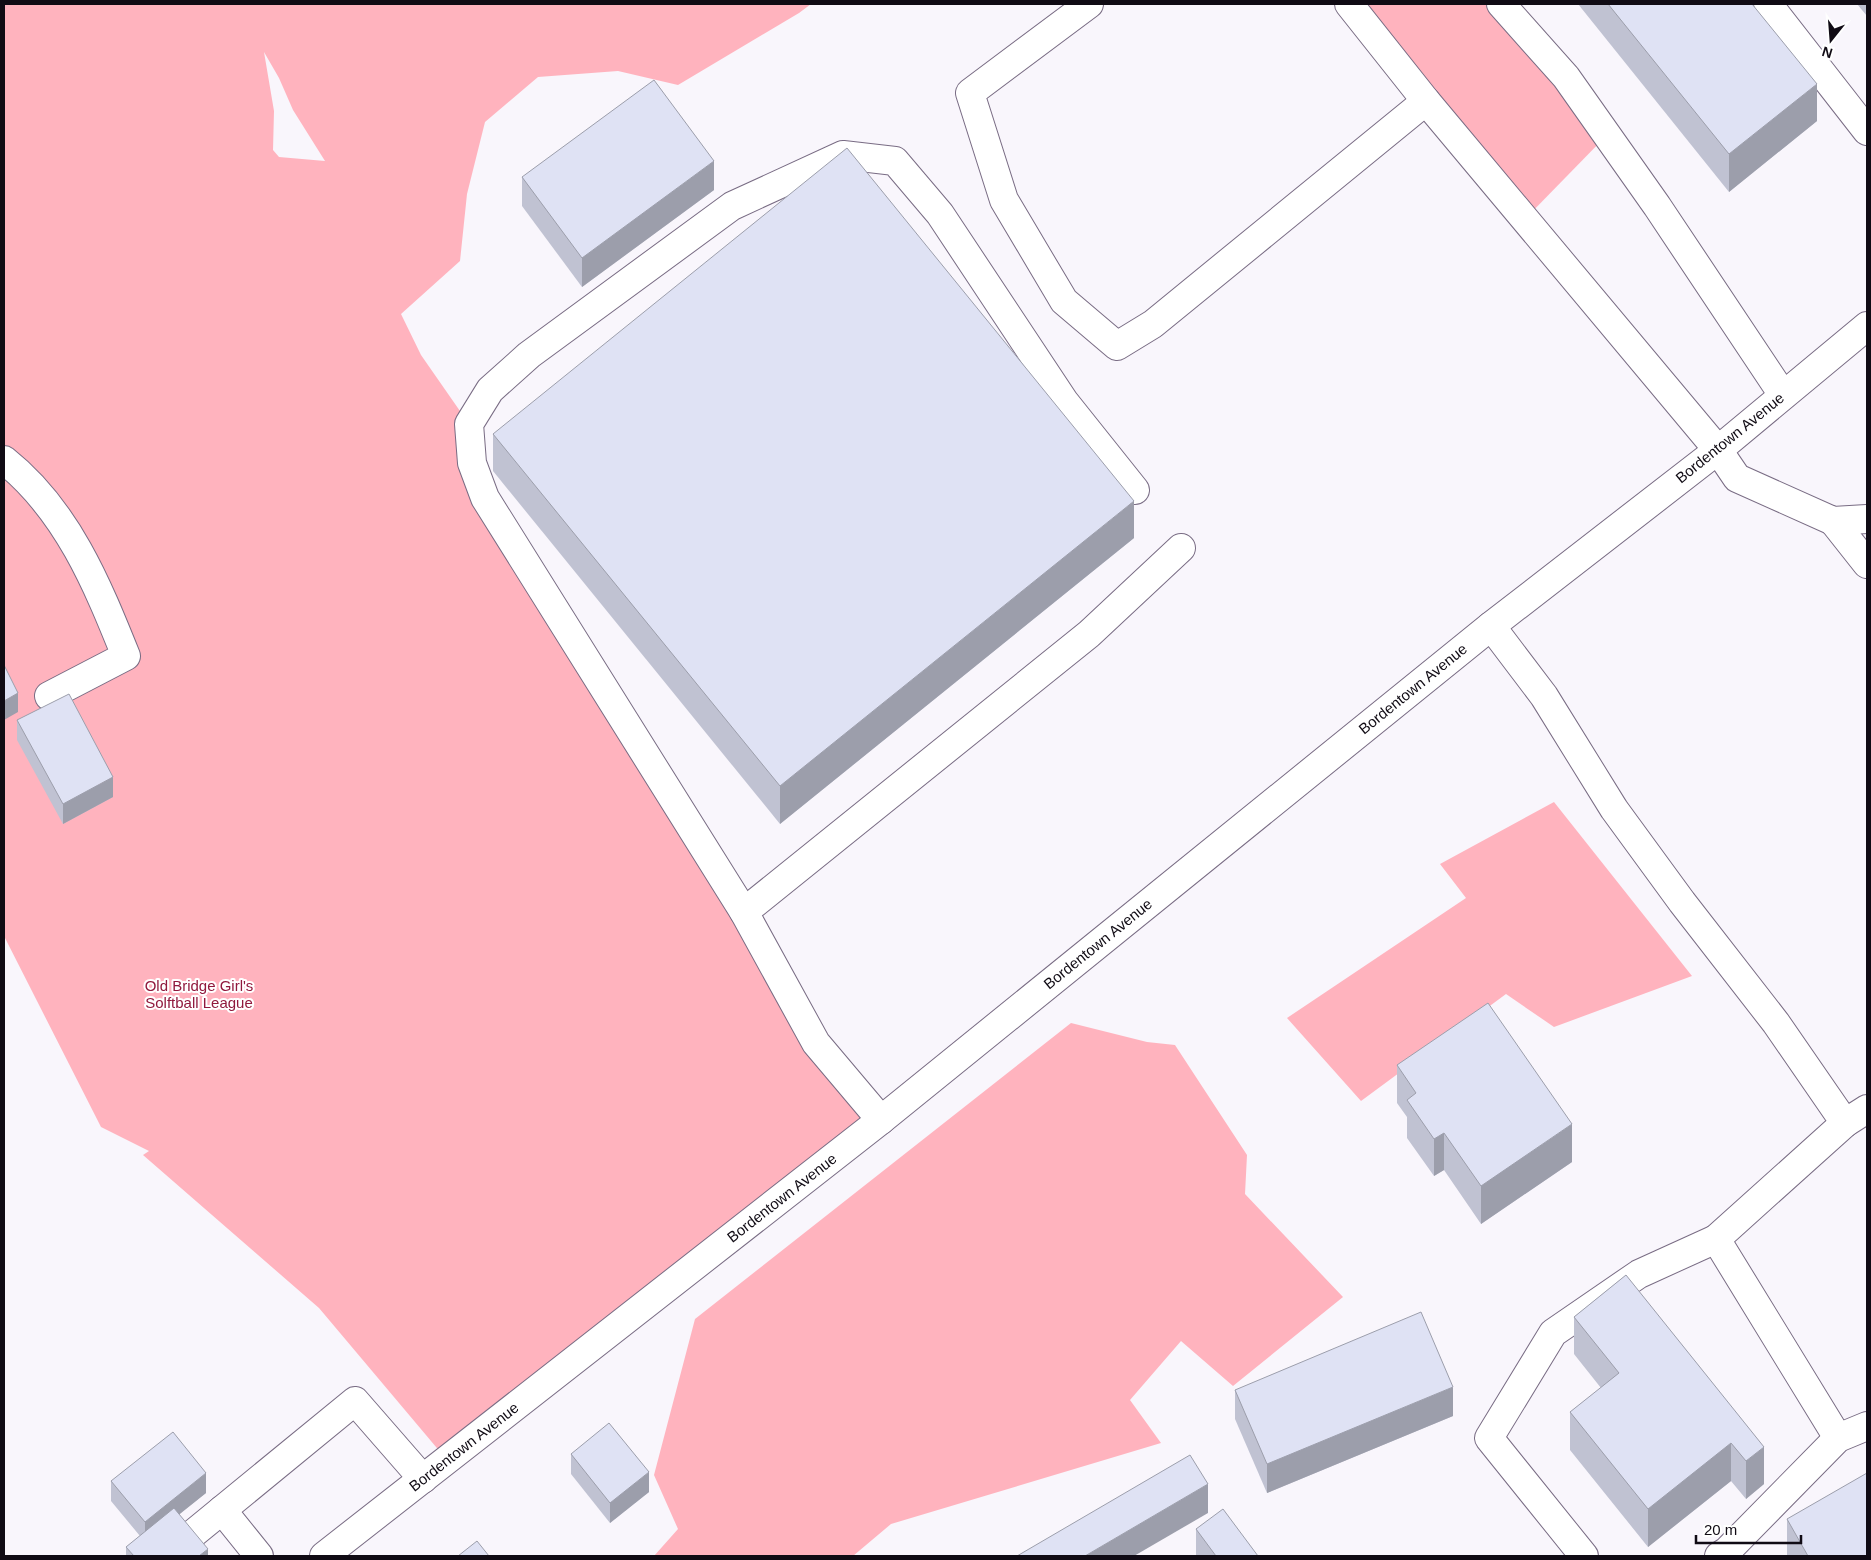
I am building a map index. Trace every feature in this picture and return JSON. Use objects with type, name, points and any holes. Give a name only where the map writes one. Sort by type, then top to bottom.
[{"type":"street","points":[[1089,4],[970,93],[1004,200],[1064,301],[1116,346],[1153,324],[1426,101]]},
{"type":"street","points":[[1349,4],[1426,101],[1718,450],[1737,478],[1833,521],[1867,519]]},
{"type":"street","points":[[1501,4],[1566,77],[1657,206],[1783,395]]},
{"type":"street","points":[[1768,4],[1867,131]]},
{"type":"street","points":[[881,1120],[816,1043],[744,912],[485,498],[472,463],[469,424],[490,390],[529,356],[732,206],[843,155],[896,161],[940,214],[1064,401],[1135,490]]},
{"type":"street","name":"Bordentown Avenue","points":[[324,1556],[881,1120],[1491,626],[1718,450],[1867,326]]},
{"type":"street","points":[[4,460],[39,494],[64,525],[98,587],[126,656],[49,696]]},
{"type":"street","points":[[1833,521],[1867,564]]},
{"type":"street","points":[[744,912],[1090,634],[1182,548]]},
{"type":"street","points":[[1491,626],[1544,696],[1614,809],[1682,902],[1776,1022],[1856,1116],[1716,1239],[1639,1274],[1553,1333],[1489,1438],[1584,1556]]},
{"type":"street","points":[[1716,1239],[1838,1438]]},
{"type":"street","points":[[189,1537],[355,1401],[423,1479]]},
{"type":"street","points":[[1719,1556],[1727,1551],[1838,1438],[1867,1426]]},
{"type":"street","points":[[222,1510],[259,1556]]},
{"type":"green space","name":"Old Bridge Girl's Solftball League","points":[[4,4],[811,4],[678,85],[618,71],[538,77],[485,122],[467,194],[460,261],[401,314],[421,355],[469,424],[485,498],[881,1120],[447,1460],[319,1308],[143,1155],[149,1151],[101,1127],[4,936]],"holes":[[[264,52],[279,78],[293,110],[325,161],[279,157],[273,150],[274,111]]]},
{"type":"green space","points":[[1349,4],[1501,4],[1607,135],[1525,219]]},
{"type":"green space","points":[[1554,802],[1692,976],[1554,1027],[1506,994],[1361,1101],[1287,1018],[1466,898],[1440,864]]},
{"type":"green space","points":[[1071,1023],[1147,1042],[1175,1045],[1247,1155],[1245,1194],[1343,1297],[1233,1386],[1181,1341],[1130,1400],[1161,1443],[891,1524],[853,1556],[654,1556],[678,1529],[654,1475],[695,1319]]},
{"type":"building","points":[[1608,4],[1752,4],[1817,84],[1729,154]]},
{"type":"building","points":[[654,80],[714,161],[582,258],[522,177]]},
{"type":"building","points":[[847,148],[1134,501],[780,786],[493,434]]},
{"type":"building","points":[[4,665],[18,693],[4,701]]},
{"type":"building","points":[[69,694],[113,777],[63,804],[17,720]]},
{"type":"building","points":[[1488,1003],[1572,1124],[1481,1186],[1444,1133],[1434,1139],[1407,1100],[1416,1093],[1397,1065]]},
{"type":"building","points":[[1626,1275],[1764,1447],[1746,1461],[1731,1443],[1648,1509],[1570,1412],[1619,1373],[1574,1317]]},
{"type":"building","points":[[1421,1312],[1453,1387],[1267,1464],[1235,1390]]},
{"type":"building","points":[[609,1423],[649,1472],[610,1503],[571,1454]]},
{"type":"building","points":[[173,1432],[206,1473],[145,1522],[111,1481]]},
{"type":"building","points":[[1190,1455],[1208,1484],[1085,1556],[1017,1556]]},
{"type":"building","points":[[1867,1473],[1867,1556],[1808,1556],[1787,1519]]},
{"type":"building","points":[[174,1508],[208,1549],[199,1556],[134,1556],[126,1547]]},
{"type":"building","points":[[1223,1509],[1258,1556],[1216,1556],[1196,1529]]},
{"type":"building","points":[[477,1541],[489,1556],[458,1556]]}]
